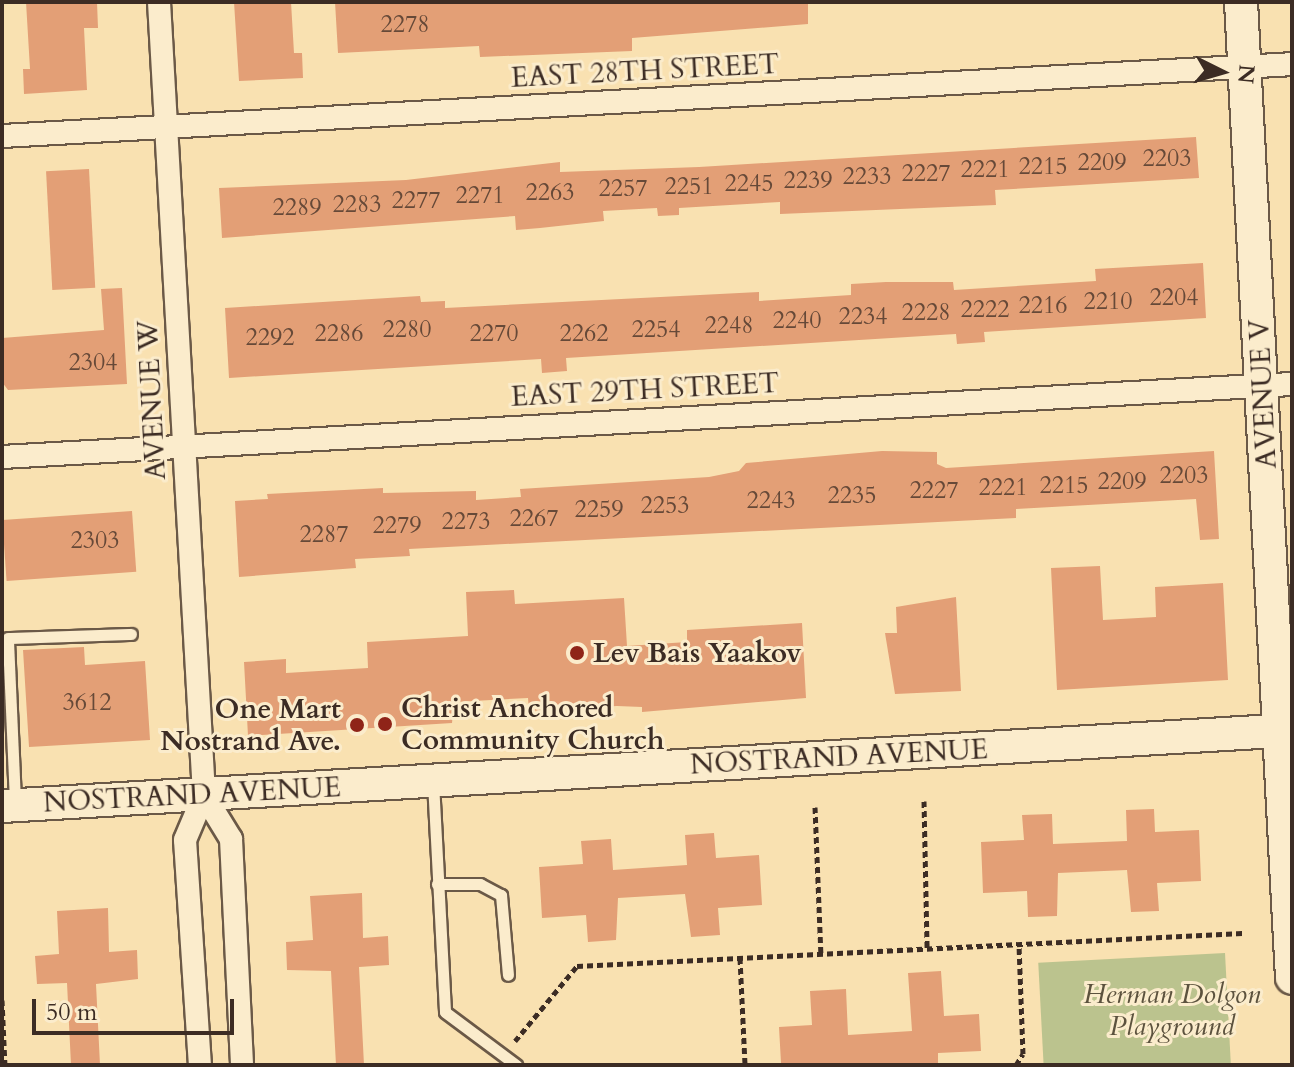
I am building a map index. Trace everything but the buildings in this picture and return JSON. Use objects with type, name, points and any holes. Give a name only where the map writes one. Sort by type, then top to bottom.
[{"type":"main road","name":"AVENUE V","points":[[1241,2],[1278,385],[1292,978]]},
{"type":"main road","name":"NOSTRAND AVENUE","points":[[9,806],[1286,730]]},
{"type":"street","name":"AVENUE W","points":[[159,2],[204,795],[185,840],[200,1065]]},
{"type":"street","name":"EAST 28TH STREET","points":[[2,136],[1292,64]]},
{"type":"street","name":"EAST 29TH STREET","points":[[2,457],[1278,385]]},
{"type":"street","name":"AVENUE W","points":[[204,795],[231,839],[242,1065]]},
{"type":"lane","points":[[9,806],[8,638],[131,634]]},
{"type":"lane","points":[[433,781],[445,1012],[501,1058],[516,1065]]},
{"type":"lane","points":[[437,884],[480,884],[501,895],[508,975]]},
{"type":"path","points":[[924,801],[927,949]]},
{"type":"path","points":[[815,807],[821,954]]},
{"type":"path","points":[[501,1058],[577,966],[1242,933]]},
{"type":"path","points":[[1016,1065],[1023,1054],[1019,944]]},
{"type":"path","points":[[740,958],[745,1065]]},
{"type":"path","points":[[2,1000],[5,1065]]},
{"type":"green space","name":"Herman Dolgon Playground","points":[[1225,953],[1231,1065],[1044,1065],[1038,963]]},
{"type":"place","name":"Lev Bais Yaakov","points":[[577,653]]},
{"type":"place","name":"Christ Anchored Community Church","points":[[385,724]]},
{"type":"place","name":"One Mart Nostrand Ave.","points":[[357,725]]}]
